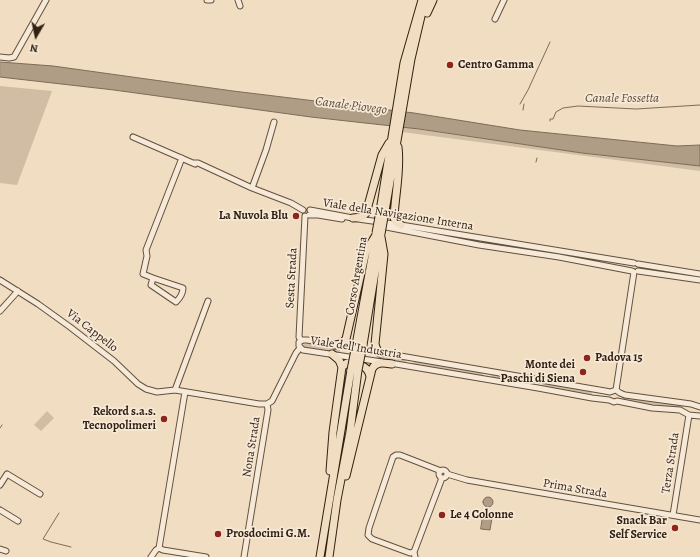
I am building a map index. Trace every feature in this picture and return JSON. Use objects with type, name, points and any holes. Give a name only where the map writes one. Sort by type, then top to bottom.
[{"type":"highway","points":[[407,48],[417,0]]},
{"type":"highway","name":"Corso Argentina","points":[[320,557],[379,235],[407,48],[422,0]]},
{"type":"highway","name":"Corso Argentina","points":[[400,101],[427,0]]},
{"type":"highway","points":[[416,37],[433,0]]},
{"type":"highway","points":[[353,218],[362,217],[366,213],[382,155],[394,138]]},
{"type":"highway","points":[[394,138],[399,157],[397,197],[394,216],[396,222],[401,225]]},
{"type":"highway","points":[[335,345],[341,344],[346,339],[366,251],[379,235]]},
{"type":"highway","points":[[379,235],[384,254],[375,344],[380,353]]},
{"type":"highway","points":[[326,523],[333,432],[342,367],[339,360],[332,354]]},
{"type":"highway","points":[[342,367],[346,364],[365,367],[369,370],[370,377]]},
{"type":"highway","points":[[334,524],[374,365],[392,364]]},
{"type":"highway","name":"Corso Argentina","points":[[329,557],[350,432],[355,370]]},
{"type":"street","points":[[0,57],[14,57],[46,0]]},
{"type":"street","points":[[238,0],[240,6]]},
{"type":"street","points":[[496,19],[504,0]]},
{"type":"street","points":[[252,188],[266,150],[274,122]]},
{"type":"street","name":"Viale della Navigazione Interna","points":[[133,137],[193,162],[204,169],[291,203],[303,210],[307,208],[308,214]]},
{"type":"street","points":[[153,278],[150,285],[176,302],[179,300],[183,292],[183,288],[143,274],[147,256],[146,250],[182,158]]},
{"type":"street","name":"Viale della Navigazione Interna","points":[[308,214],[353,218],[492,240],[635,271],[700,280]]},
{"type":"street","name":"Viale della Navigazione Interna","points":[[308,214],[493,247],[636,263],[700,274]]},
{"type":"street","name":"Sesta Strada","points":[[301,340],[298,337],[308,214]]},
{"type":"street","name":"Viale della Navigazione Interna","points":[[477,244],[483,242],[483,239]]},
{"type":"street","points":[[492,240],[488,242],[488,244],[493,247]]},
{"type":"street","points":[[617,402],[620,399],[615,392],[635,271],[640,267],[636,263],[631,267],[635,271]]},
{"type":"street","name":"Via Cappello","points":[[0,280],[70,327],[114,361],[138,384],[150,391],[175,390]]},
{"type":"street","points":[[0,311],[18,291]]},
{"type":"street","points":[[208,301],[175,390],[259,404],[267,404]]},
{"type":"street","name":"Viale dell'Industria","points":[[689,414],[697,407],[691,404],[688,405],[335,345],[301,340],[299,346],[300,348],[332,354],[487,379],[614,402],[677,410],[689,414],[700,416]]},
{"type":"street","name":"Nona Strada","points":[[244,557],[268,410],[267,404],[272,401],[296,353],[300,348]]},
{"type":"street","points":[[487,379],[489,371]]},
{"type":"street","points":[[538,388],[539,379]]},
{"type":"street","points":[[151,557],[159,548],[185,392]]},
{"type":"street","points":[[609,400],[608,395],[615,392]]},
{"type":"street","points":[[688,405],[685,408],[689,414]]},
{"type":"street","name":"Terza Strada","points":[[673,515],[689,414]]},
{"type":"street","name":"Prima Strada","points":[[415,555],[372,539],[368,535],[368,528],[393,457],[396,455],[400,455],[441,471],[445,470],[447,474],[474,481],[700,520]]},
{"type":"street","points":[[441,471],[439,475],[442,478]]},
{"type":"street","points":[[0,485],[7,474],[40,494]]},
{"type":"street","points":[[415,555],[442,478],[446,477],[447,474]]},
{"type":"street","points":[[0,510],[18,521]]},
{"type":"street","points":[[159,548],[163,550],[206,557]]},
{"type":"street","points":[[0,549],[6,551]]},
{"type":"shaded area","points":[[0,86],[52,91],[17,185],[0,183]]},
{"type":"shaded area","points":[[403,127],[582,153],[700,166],[700,171],[402,132]]},
{"type":"shaded area","points":[[306,343],[338,348],[340,351],[339,353],[305,348],[303,345]]},
{"type":"shaded area","points":[[378,355],[405,359],[406,362],[404,364],[377,359],[376,357]]},
{"type":"shaded area","points":[[415,361],[483,372],[483,374],[482,376],[414,365],[413,363]]},
{"type":"shaded area","points":[[492,374],[533,381],[534,383],[533,385],[492,378]]},
{"type":"shaded area","points":[[544,382],[592,392],[591,396],[543,387],[542,384]]},
{"type":"shaded area","points":[[622,397],[684,406],[682,409],[621,400]]},
{"type":"shaded area","points":[[47,411],[54,418],[41,431],[34,425]]},
{"type":"water","name":"Canale Piovego","points":[[0,62],[53,66],[233,91],[414,113],[520,130],[677,146],[700,145],[700,166],[582,153],[419,129],[311,117],[114,90],[0,77]]},
{"type":"water","points":[[486,497],[490,497],[492,498],[492,506],[486,507],[483,504],[483,500]]},
{"type":"water","points":[[483,516],[492,518],[490,530],[481,529]]},
{"type":"waterway","points":[[520,104],[550,42]]},
{"type":"waterway","points":[[523,110],[524,104]]},
{"type":"waterway","name":"Canale Fossetta","points":[[550,121],[550,119],[553,119],[556,112],[563,108],[578,106],[636,109],[700,105]]},
{"type":"waterway","name":"Canale Fossetta","points":[[536,162],[537,158]]},
{"type":"waterway","points":[[59,513],[43,539],[71,547]]},
{"type":"place","name":"Centro Gamma","points":[[450,65]]},
{"type":"place","name":"La Nuvola Blu","points":[[296,216]]},
{"type":"place","name":"Padova 15","points":[[587,358]]},
{"type":"place","name":"Monte dei Paschi di Siena","points":[[583,372]]},
{"type":"place","name":"Rekord s.a.s. Tecnopolimeri","points":[[164,419]]},
{"type":"place","name":"Le 4 Colonne","points":[[442,515]]},
{"type":"place","name":"Snack Bar Self Service","points":[[675,528]]},
{"type":"place","name":"Prosdocimi G.M.","points":[[218,534]]}]
